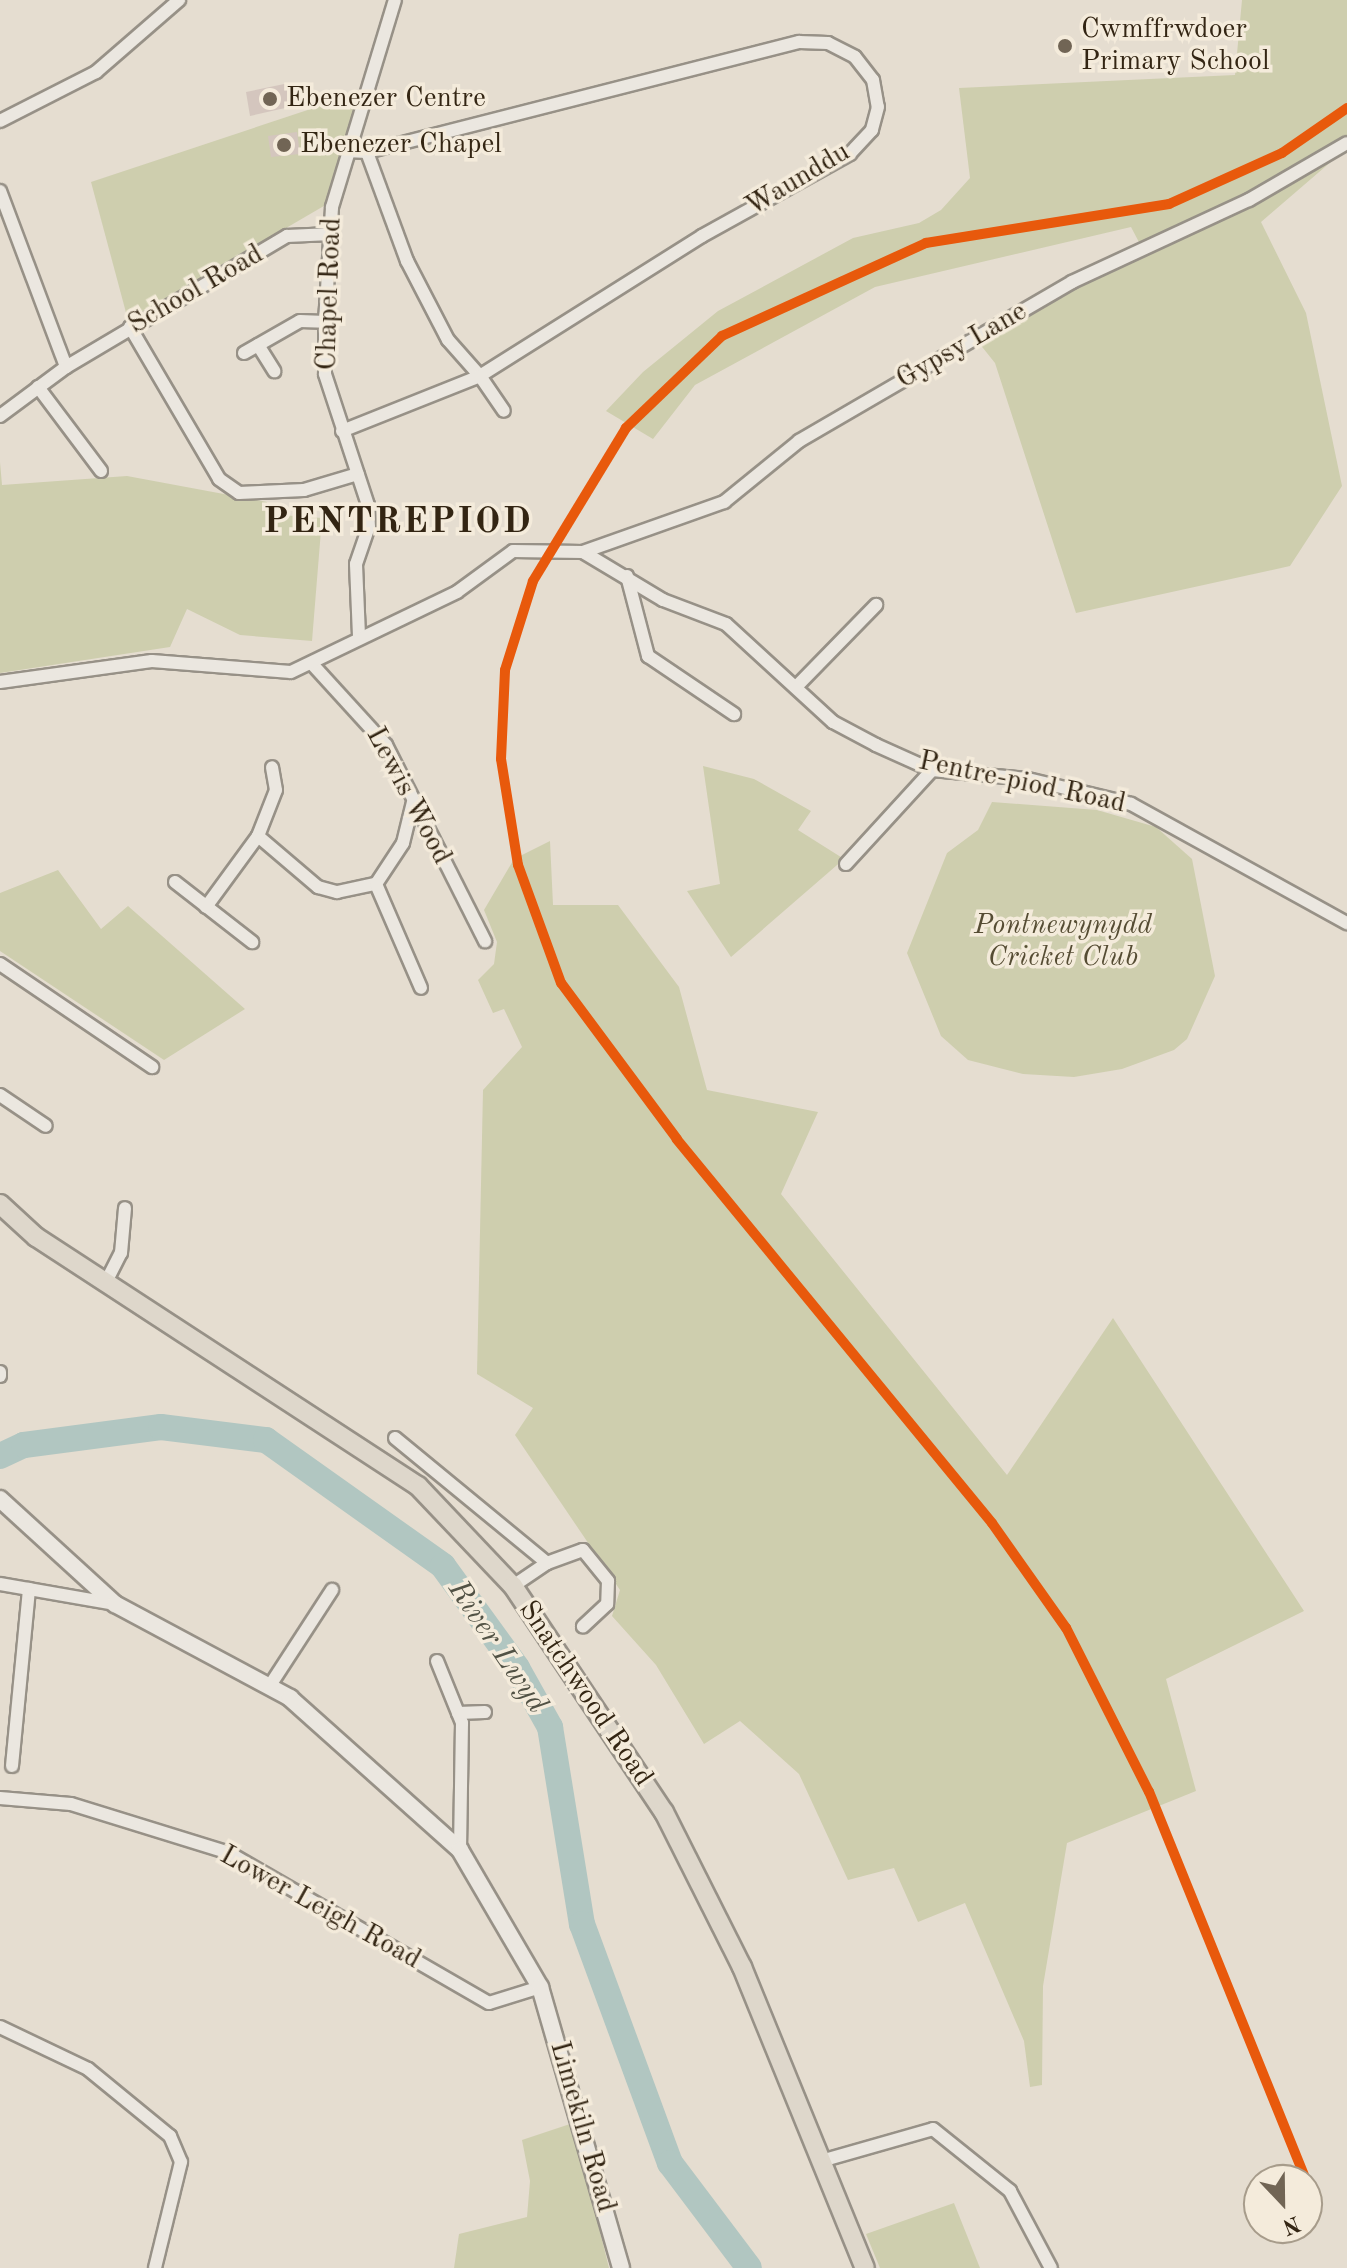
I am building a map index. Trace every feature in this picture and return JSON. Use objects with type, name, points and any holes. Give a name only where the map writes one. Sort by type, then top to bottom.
[{"type":"main road","name":"Snatchwood Road","points":[[0,1204],[36,1237],[418,1486],[513,1586],[664,1812],[742,1967],[865,2268]]},
{"type":"main road","name":"Limekiln Road","points":[[0,1499],[115,1604],[269,1687],[395,1786],[460,1850],[540,1987],[621,2268]]},
{"type":"street","points":[[0,121],[96,72],[179,0]]},
{"type":"street","name":"Chapel Road","points":[[359,636],[356,564],[369,527],[358,474],[325,374],[325,322],[331,234],[346,151],[395,0]]},
{"type":"street","name":"Waunddu","points":[[342,431],[480,376],[702,236],[850,154],[872,130],[878,107],[873,80],[855,57],[828,43],[799,42],[367,152],[346,151]]},
{"type":"street","name":"Gypsy Lane","points":[[578,552],[724,502],[799,441],[1072,282],[1249,200],[1347,143]]},
{"type":"street","points":[[367,152],[407,261],[448,340],[480,376],[504,411]]},
{"type":"street","points":[[0,191],[66,367]]},
{"type":"street","name":"School Road","points":[[0,416],[66,367],[287,236],[331,234]]},
{"type":"street","points":[[244,353],[300,321],[325,322]]},
{"type":"street","points":[[130,327],[139,332],[219,479],[239,493],[304,490],[358,474]]},
{"type":"street","points":[[258,345],[274,371]]},
{"type":"street","points":[[38,387],[101,471]]},
{"type":"street","name":"Pentre-piod Road","points":[[0,682],[152,661],[291,672],[313,665],[359,636],[457,592],[491,564],[533,548],[578,552],[627,576],[663,600],[726,624],[833,722],[932,770],[1028,779],[1131,804],[1347,923]]},
{"type":"street","points":[[627,576],[648,656],[734,714]]},
{"type":"street","points":[[796,687],[876,605]]},
{"type":"street","name":"Lewis Wood","points":[[313,665],[373,725],[485,941]]},
{"type":"street","points":[[206,907],[258,836],[276,790],[272,767]]},
{"type":"street","points":[[846,864],[932,770]]},
{"type":"street","points":[[258,836],[318,887],[337,892],[376,884],[403,843],[413,802]]},
{"type":"street","points":[[175,882],[252,942]]},
{"type":"street","points":[[376,884],[421,988]]},
{"type":"street","points":[[0,964],[152,1067]]},
{"type":"street","points":[[0,1095],[46,1126]]},
{"type":"street","points":[[106,1282],[121,1253],[125,1208]]},
{"type":"street","points":[[395,1438],[547,1563]]},
{"type":"street","points":[[513,1586],[547,1563],[583,1550],[608,1581],[607,1604],[583,1626]]},
{"type":"street","points":[[0,1584],[115,1604]]},
{"type":"street","points":[[12,1766],[29,1589]]},
{"type":"street","points":[[269,1687],[332,1590]]},
{"type":"street","points":[[437,1661],[458,1713],[460,1850]]},
{"type":"street","points":[[458,1713],[485,1712]]},
{"type":"street","name":"Lower Leigh Road","points":[[0,1798],[71,1804],[229,1853],[489,2003],[540,1987]]},
{"type":"street","points":[[0,2027],[88,2069],[170,2136],[181,2162],[155,2268]]},
{"type":"street","points":[[821,2161],[933,2129],[1010,2191],[1051,2268]]},
{"type":"green space","points":[[1242,0],[1347,0],[1347,148],[1261,222],[1306,313],[1342,486],[1290,566],[1076,613],[995,363],[975,338],[1141,246],[1131,227],[875,287],[695,385],[653,439],[606,411],[643,372],[718,311],[853,238],[919,223],[941,210],[970,178],[959,88],[1235,75]]},
{"type":"green space","points":[[359,93],[329,203],[128,320],[91,182]]},
{"type":"green space","points":[[0,462],[2,485],[127,476],[267,502],[267,514],[322,518],[312,641],[240,635],[187,609],[170,647],[0,673]]},
{"type":"green space","points":[[703,766],[754,779],[811,811],[798,830],[844,859],[731,957],[687,891],[720,884]]},
{"type":"green space","name":"Pontnewynydd Cricket Club","points":[[992,802],[1097,810],[1156,827],[1192,859],[1215,976],[1187,1039],[1174,1050],[1122,1069],[1074,1077],[1023,1074],[968,1060],[941,1036],[907,953],[947,853],[978,830]]},
{"type":"green space","points":[[550,841],[553,905],[618,905],[679,987],[707,1090],[818,1112],[781,1194],[1007,1475],[1113,1318],[1304,1611],[1166,1679],[1196,1791],[1067,1843],[1043,1986],[1042,2085],[1030,2087],[1024,2041],[965,1903],[918,1922],[894,1868],[848,1880],[799,1774],[740,1721],[704,1744],[656,1665],[612,1616],[620,1590],[515,1435],[533,1408],[477,1374],[483,1090],[522,1047],[504,1009],[493,1013],[478,980],[494,964],[497,942],[484,910],[514,859]]},
{"type":"green space","points":[[58,870],[101,929],[128,906],[245,1009],[164,1060],[0,951],[0,893]]},
{"type":"green space","points":[[573,2123],[609,2268],[454,2268],[459,2234],[527,2217],[530,2181],[522,2140]]},
{"type":"green space","points":[[954,2203],[980,2268],[880,2268],[866,2234]]},
{"type":"building","name":"Ebenezer Centre","points":[[289,83],[294,106],[250,116],[246,92]]},
{"type":"building","name":"Ebenezer Chapel","points":[[297,132],[300,154],[271,157],[268,136]]},
{"type":"waterway","name":"River Lwyd","points":[[0,1456],[24,1445],[161,1427],[266,1440],[443,1566],[517,1668],[550,1727],[582,1924],[670,2163],[749,2268]]},
{"type":"cycle path","points":[[1300,2164],[1149,1792],[1066,1628],[992,1523],[677,1139],[561,983],[518,865],[501,759],[505,670],[533,581],[626,428],[722,336],[926,243],[1169,204],[1282,153],[1347,108]]},
{"type":"place","name":"Cwmffrwdoer Primary School","points":[[1065,46]]},
{"type":"place","name":"Ebenezer Centre","points":[[270,99]]},
{"type":"place","name":"Ebenezer Chapel","points":[[284,145]]},
{"type":"district","name":"PENTREPIOD","points":[[398,524]]}]
